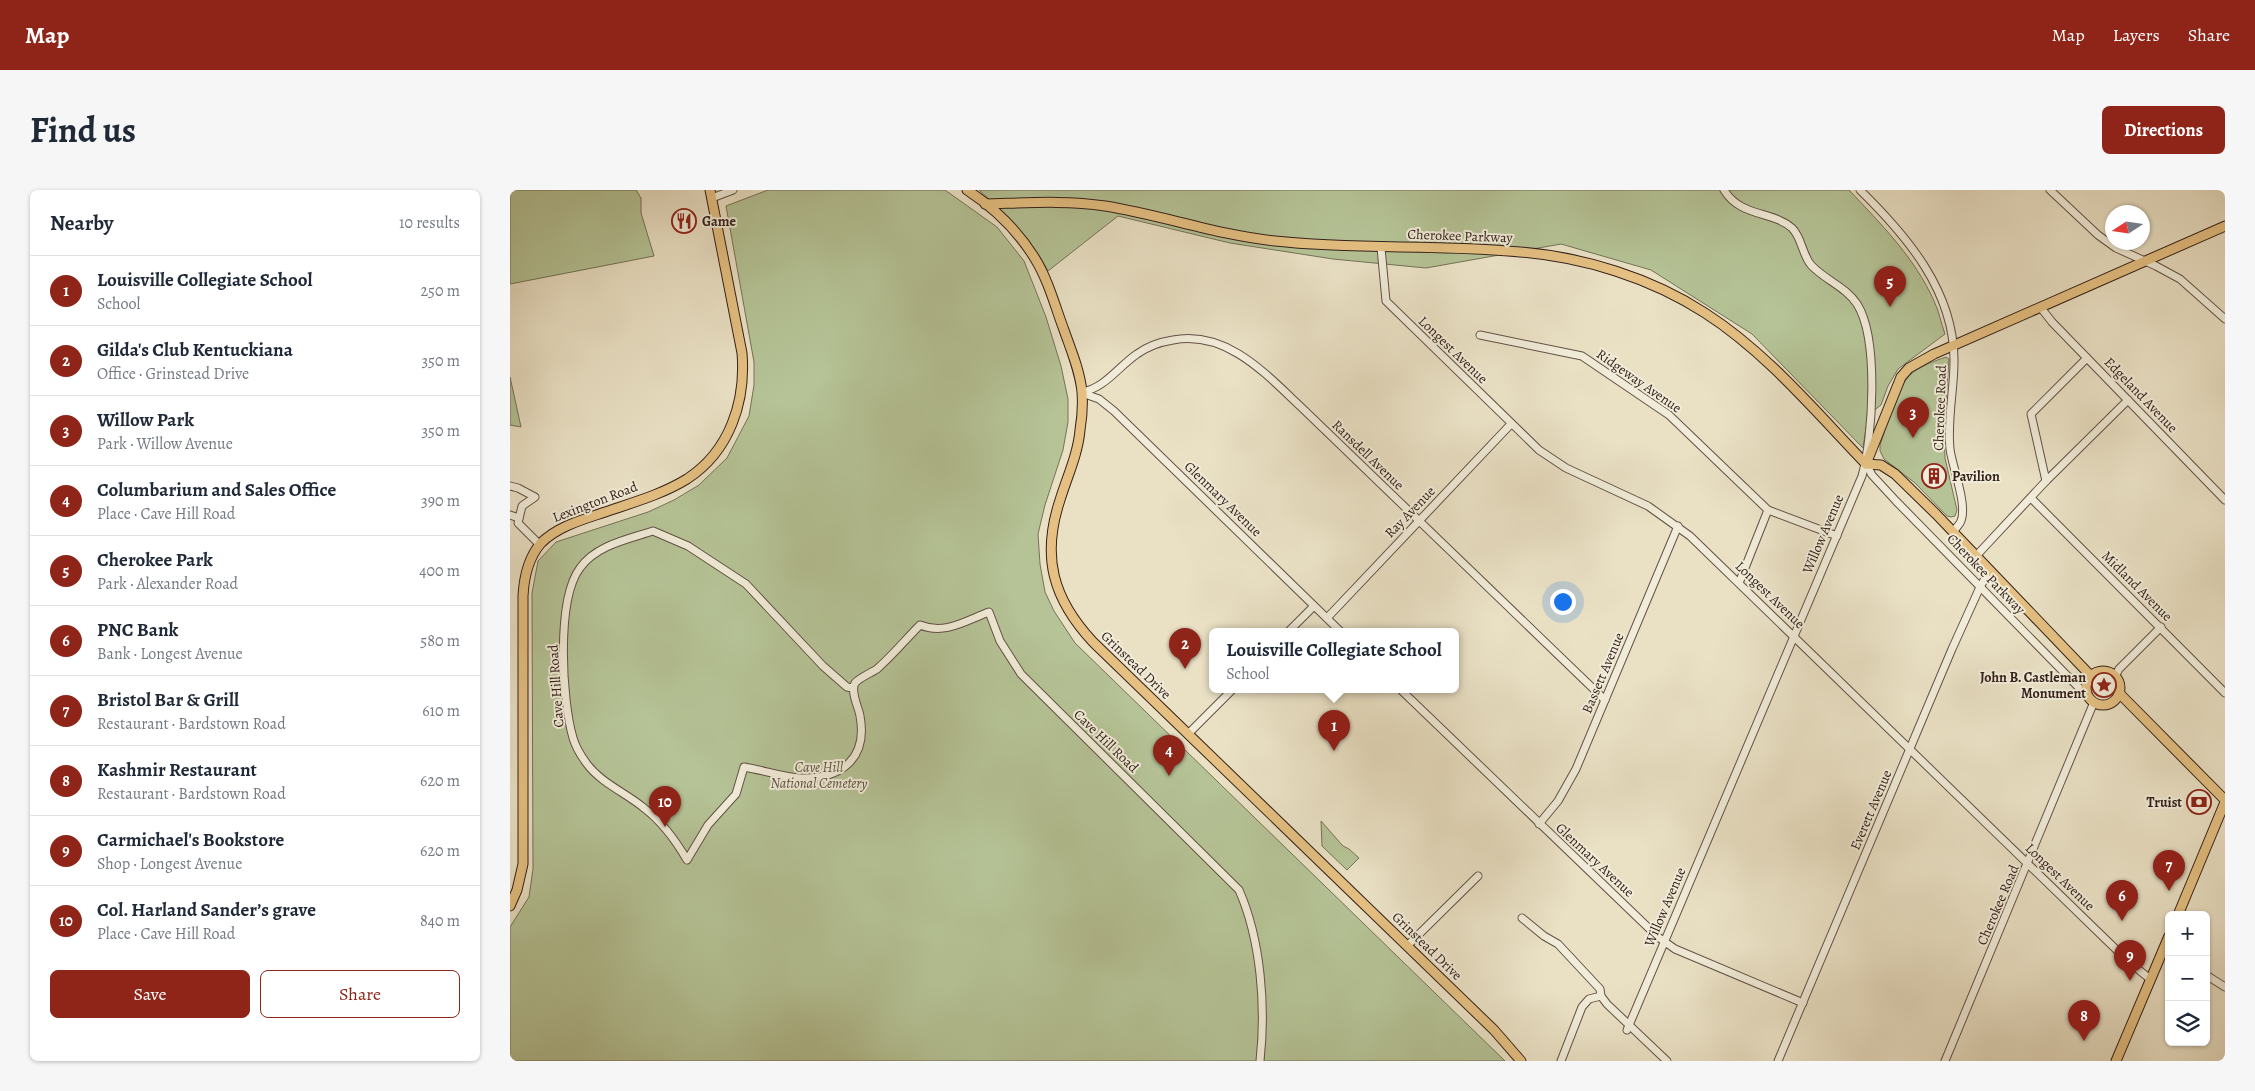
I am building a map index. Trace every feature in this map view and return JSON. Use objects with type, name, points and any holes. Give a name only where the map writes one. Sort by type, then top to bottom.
[{"type":"main road","name":"Grinstead Drive","points":[[967,190],[1014,230],[1034,257],[1053,298],[1073,357],[1082,392],[1080,433],[1052,528],[1052,561],[1056,584],[1067,610],[1081,630],[1494,1030],[1521,1061]]},
{"type":"main road","name":"Lexington Road","points":[[510,906],[520,880],[524,841],[524,582],[528,564],[540,545],[564,527],[649,496],[687,478],[711,458],[733,424],[743,390],[742,353],[711,194]]},
{"type":"main road","name":"Cherokee Parkway","points":[[985,204],[1046,203],[1106,206],[1254,238],[1381,248],[1486,250],[1549,255],[1603,268],[1671,294],[1714,319],[1762,358],[1866,464],[1881,465],[1895,474],[2091,676]]},
{"type":"main road","name":"Willow Avenue","points":[[1866,464],[1905,372],[1916,362],[2225,226]]},
{"type":"main road","points":[[2100,672],[2111,673],[2115,677],[2119,693],[2113,701],[2109,704],[2092,701],[2086,691],[2086,686],[2091,676],[2100,672]]},
{"type":"main road","points":[[2119,693],[2225,801],[2180,911]]},
{"type":"main road","points":[[2116,1061],[2150,979],[2165,952]]},
{"type":"street","points":[[711,194],[733,190]]},
{"type":"street","points":[[1724,190],[1737,204],[1792,228],[1809,262],[1846,292],[1858,307],[1868,338],[1872,396],[1866,464]]},
{"type":"street","name":"Cherokee Road","points":[[1860,190],[1897,230],[1929,274],[1948,312],[1954,346],[1950,440],[1953,467],[1962,501],[1962,518],[1953,532]]},
{"type":"street","points":[[2050,190],[2098,235],[2116,248],[2180,279],[2225,319]]},
{"type":"street","name":"Longest Avenue","points":[[1381,248],[1386,302],[1511,424],[1539,450],[1566,468],[1637,500],[1678,526],[1911,749],[2128,961],[2150,979]]},
{"type":"street","name":"Edgeland Avenue","points":[[2041,308],[2225,500]]},
{"type":"street","name":"Ridgeway Avenue","points":[[1480,335],[1582,356],[1669,415],[1768,510],[1837,536]]},
{"type":"street","name":"Ransdell Avenue","points":[[1082,392],[1098,388],[1140,351],[1156,344],[1186,338],[1208,340],[1236,352],[1264,372],[1605,700]]},
{"type":"street","points":[[2046,481],[2031,414],[2087,358]]},
{"type":"street","name":"Glenmary Avenue","points":[[1082,392],[1094,396],[1114,411],[1337,628]]},
{"type":"street","points":[[1976,556],[2046,481],[2128,400]]},
{"type":"street","name":"Ray Avenue","points":[[1327,618],[1511,424]]},
{"type":"street","name":"Willow Avenue","points":[[1628,1027],[1866,464]]},
{"type":"street","name":"Cherokee Parkway","points":[[1866,464],[1879,483],[2092,701]]},
{"type":"street","points":[[510,486],[535,497],[522,506],[518,523],[540,545]]},
{"type":"street","name":"Midland Avenue","points":[[2031,498],[2225,693]]},
{"type":"street","points":[[1738,583],[1768,510]]},
{"type":"street","points":[[510,515],[519,518]]},
{"type":"street","name":"Bassett Avenue","points":[[1539,824],[1568,785],[1678,526]]},
{"type":"street","name":"Cave Hill Road","points":[[854,688],[846,687],[823,666],[746,584],[688,546],[653,531],[590,556],[580,567],[570,588],[565,612],[565,673],[567,706],[573,740],[589,767],[600,777],[645,808],[668,834],[687,860],[708,825],[736,794],[744,767],[800,778],[834,773],[846,766],[856,756],[861,744],[861,718],[854,688],[856,682],[878,668],[920,625],[933,630],[949,628],[989,612],[1000,641],[1021,674],[1239,890],[1254,931],[1258,954],[1261,1025],[1260,1061]]},
{"type":"street","name":"Everett Avenue","points":[[1778,1061],[1980,587],[1990,570]]},
{"type":"street","points":[[1292,628],[1314,606]]},
{"type":"street","points":[[2115,677],[2119,669],[2161,627]]},
{"type":"street","points":[[1188,734],[1229,693]]},
{"type":"street","name":"Glenmary Avenue","points":[[1404,693],[1539,824],[1665,942],[1675,949],[1803,1003]]},
{"type":"street","name":"Cherokee Road","points":[[1945,1061],[2028,864],[2092,701]]},
{"type":"street","points":[[1407,946],[1478,876]]},
{"type":"street","points":[[1522,918],[1544,936],[1558,944],[1600,989],[1600,996],[1628,1027],[1665,1060]]},
{"type":"street","points":[[2210,978],[2225,987]]},
{"type":"street","points":[[1561,1061],[1582,1007],[1589,999],[1600,996]]},
{"type":"green space","points":[[510,190],[636,190],[641,198],[641,213],[654,256],[510,284]]},
{"type":"green space","name":"Cave Hill National Cemetery","points":[[768,190],[945,190],[997,227],[1024,261],[1046,317],[1061,366],[1068,399],[1068,422],[1063,450],[1045,505],[1038,534],[1040,564],[1045,592],[1054,611],[1075,643],[1505,1061],[510,1061],[510,927],[529,897],[533,869],[532,593],[538,561],[556,542],[648,512],[674,500],[699,485],[727,458],[749,416],[754,385],[754,362],[726,206]]},
{"type":"green space","points":[[979,190],[1849,190],[1896,242],[1917,270],[1936,305],[1945,334],[1898,369],[1888,386],[1881,405],[1868,415],[1863,448],[1752,334],[1651,270],[1561,244],[1426,268],[1333,259],[1230,243],[1118,216],[1048,271],[1026,237]]},
{"type":"green space","points":[[1946,357],[1949,359],[1944,430],[1945,458],[1957,510],[1955,516],[1951,517],[1947,516],[1915,483],[1884,459],[1880,451],[1880,445],[1892,408],[1906,380],[1919,369]]},
{"type":"green space","points":[[510,377],[521,427],[510,425]]},
{"type":"green space","points":[[1321,821],[1343,846],[1359,858],[1347,870],[1322,846]]},
{"type":"place","name":"Game","points":[[684,221]]},
{"type":"place","name":"Cherokee Park","points":[[1890,307]]},
{"type":"place","name":"Willow Park","points":[[1913,438]]},
{"type":"place","name":"Pavilion","points":[[1934,476]]},
{"type":"place","name":"Gilda's Club Kentuckiana","points":[[1185,669]]},
{"type":"place","name":"John B. Castleman Monument","points":[[2104,685]]},
{"type":"place","name":"Louisville Collegiate School","points":[[1334,751]]},
{"type":"place","name":"Columbarium and Sales Office","points":[[1169,776]]},
{"type":"place","name":"Truist","points":[[2199,802]]},
{"type":"place","name":"Col. Harland Sander’s grave","points":[[665,827]]},
{"type":"place","name":"Bristol Bar & Grill","points":[[2169,891]]},
{"type":"place","name":"PNC Bank","points":[[2122,921]]},
{"type":"place","name":"Carmichael's Bookstore","points":[[2130,981]]},
{"type":"place","name":"Kashmir Restaurant","points":[[2084,1041]]}]
